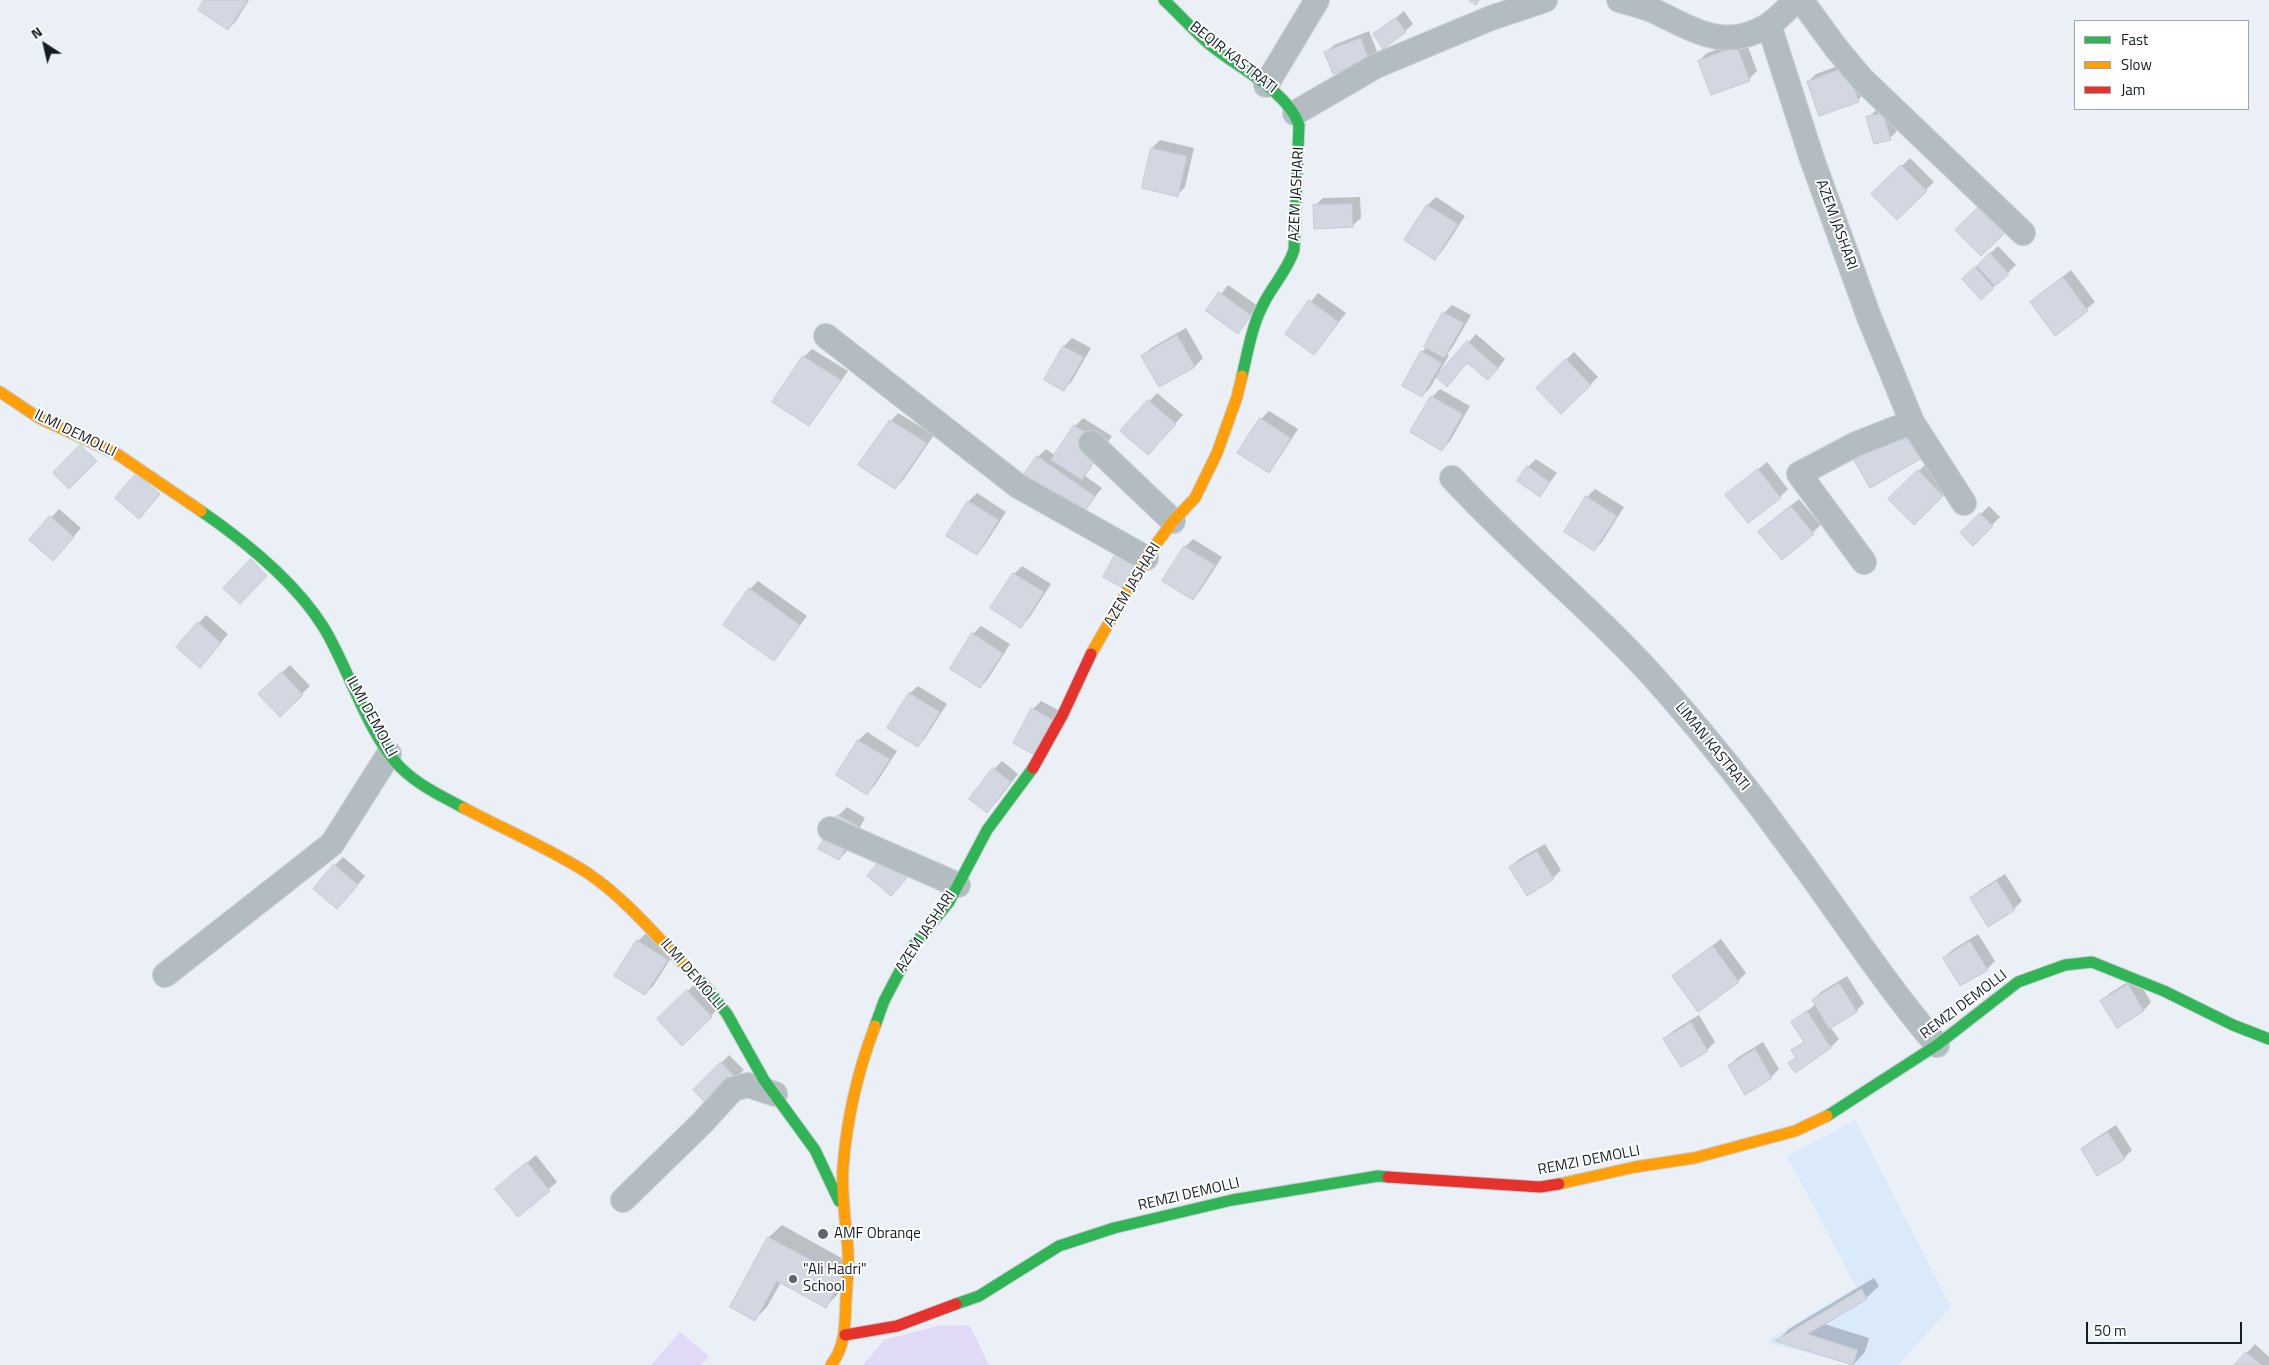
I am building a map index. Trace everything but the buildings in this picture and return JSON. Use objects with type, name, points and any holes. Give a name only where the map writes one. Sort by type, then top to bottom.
[{"type":"street","points":[[1266,85],[1317,0]]},
{"type":"street","points":[[1295,113],[1376,66],[1491,18],[1545,0]]},
{"type":"street","points":[[1619,0],[1650,9],[1695,32],[1724,38],[1740,37],[1754,33],[1769,25],[1796,0]]},
{"type":"street","points":[[1801,0],[1836,48],[1862,79],[2023,233]]},
{"type":"street","name":"BEQIR KASTRATI","points":[[1168,2],[1208,43],[1266,85],[1284,100],[1295,113]]},
{"type":"street","name":"AZEM JASHARI","points":[[1769,25],[1812,158],[1869,317],[1912,422],[1964,503]]},
{"type":"street","name":"AZEM JASHARI","points":[[831,1365],[838,1356],[845,1335],[848,1253],[844,1214],[843,1169],[846,1138],[853,1091],[884,1001],[913,946],[949,902],[987,830],[1030,773],[1062,714],[1085,665],[1146,558],[1173,521],[1195,498],[1217,453],[1237,397],[1255,323],[1264,302],[1290,262],[1294,250],[1296,178],[1300,138],[1299,125],[1295,113]]},
{"type":"street","points":[[826,336],[1018,486],[1146,558]]},
{"type":"street","name":"ILMI DEMOLLI","points":[[0,392],[39,418],[117,454],[213,519],[272,567],[304,601],[324,628],[389,754],[399,766],[424,786],[563,858],[615,894],[708,989],[727,1014],[764,1080],[815,1150],[844,1214]]},
{"type":"street","points":[[1864,562],[1800,474],[1856,444],[1912,422]]},
{"type":"street","points":[[1091,443],[1173,521]]},
{"type":"street","name":"LIMAN KASTRATI","points":[[1452,478],[1487,517],[1565,588],[1641,662],[1667,691],[1754,798],[1881,975],[1937,1046]]},
{"type":"street","points":[[165,975],[332,844],[389,754]]},
{"type":"street","points":[[830,830],[958,885]]},
{"type":"street","name":"REMZI DEMOLLI","points":[[845,1335],[897,1326],[979,1296],[1059,1246],[1114,1228],[1232,1200],[1378,1176],[1540,1187],[1567,1183],[1635,1167],[1694,1158],[1795,1131],[1876,1086],[1937,1046],[2026,978],[2065,966],[2092,962],[2164,991],[2233,1025],[2269,1039]]},
{"type":"street","points":[[623,1200],[701,1124],[733,1089],[748,1085],[775,1094]]},
{"type":"shaded area","points":[[1855,1120],[1951,1307],[1898,1365],[1854,1365],[1769,1343],[1771,1338],[1856,1287],[1787,1156]]},
{"type":"shaded area","points":[[940,1325],[970,1326],[989,1365],[863,1365],[884,1340]]},
{"type":"shaded area","points":[[680,1332],[709,1356],[701,1365],[651,1365]]},
{"type":"traffic: fast","points":[[1164,0],[1208,43],[1260,80],[1284,101],[1293,112],[1299,125],[1294,250],[1257,319],[1242,376]]},
{"type":"traffic: fast","points":[[201,511],[252,549],[299,594],[324,628],[368,719],[388,753],[400,767],[422,785],[464,808]]},
{"type":"traffic: fast","points":[[875,1026],[884,1001],[913,946],[949,902],[987,830],[1033,768]]},
{"type":"traffic: fast","points":[[1827,1116],[1937,1045],[2018,982],[2065,965],[2092,962],[2164,991],[2233,1025],[2269,1039]]},
{"type":"traffic: fast","points":[[691,972],[708,989],[727,1014],[764,1080],[815,1150],[839,1201]]},
{"type":"traffic: fast","points":[[956,1304],[979,1296],[1059,1246],[1114,1228],[1232,1200],[1378,1176],[1388,1177]]},
{"type":"traffic: slow","points":[[1091,654],[1146,558],[1173,521],[1195,498],[1217,453],[1237,397],[1242,376]]},
{"type":"traffic: slow","points":[[0,392],[39,418],[117,454],[201,511]]},
{"type":"traffic: slow","points":[[464,808],[543,847],[603,884],[629,907],[691,972]]},
{"type":"traffic: slow","points":[[831,1365],[840,1350],[844,1334],[848,1269],[843,1188],[845,1149],[854,1095],[875,1026]]},
{"type":"traffic: slow","points":[[1559,1184],[1635,1167],[1694,1158],[1795,1131],[1827,1116]]},
{"type":"traffic: jam","points":[[1033,768],[1063,714],[1091,654]]},
{"type":"traffic: jam","points":[[1388,1177],[1540,1187],[1559,1184]]},
{"type":"traffic: jam","points":[[845,1335],[897,1326],[956,1304]]},
{"type":"place","name":"AMF Obranqe","points":[[823,1234]]},
{"type":"place","name":"\"Ali Hadri\" School","points":[[793,1279]]}]
